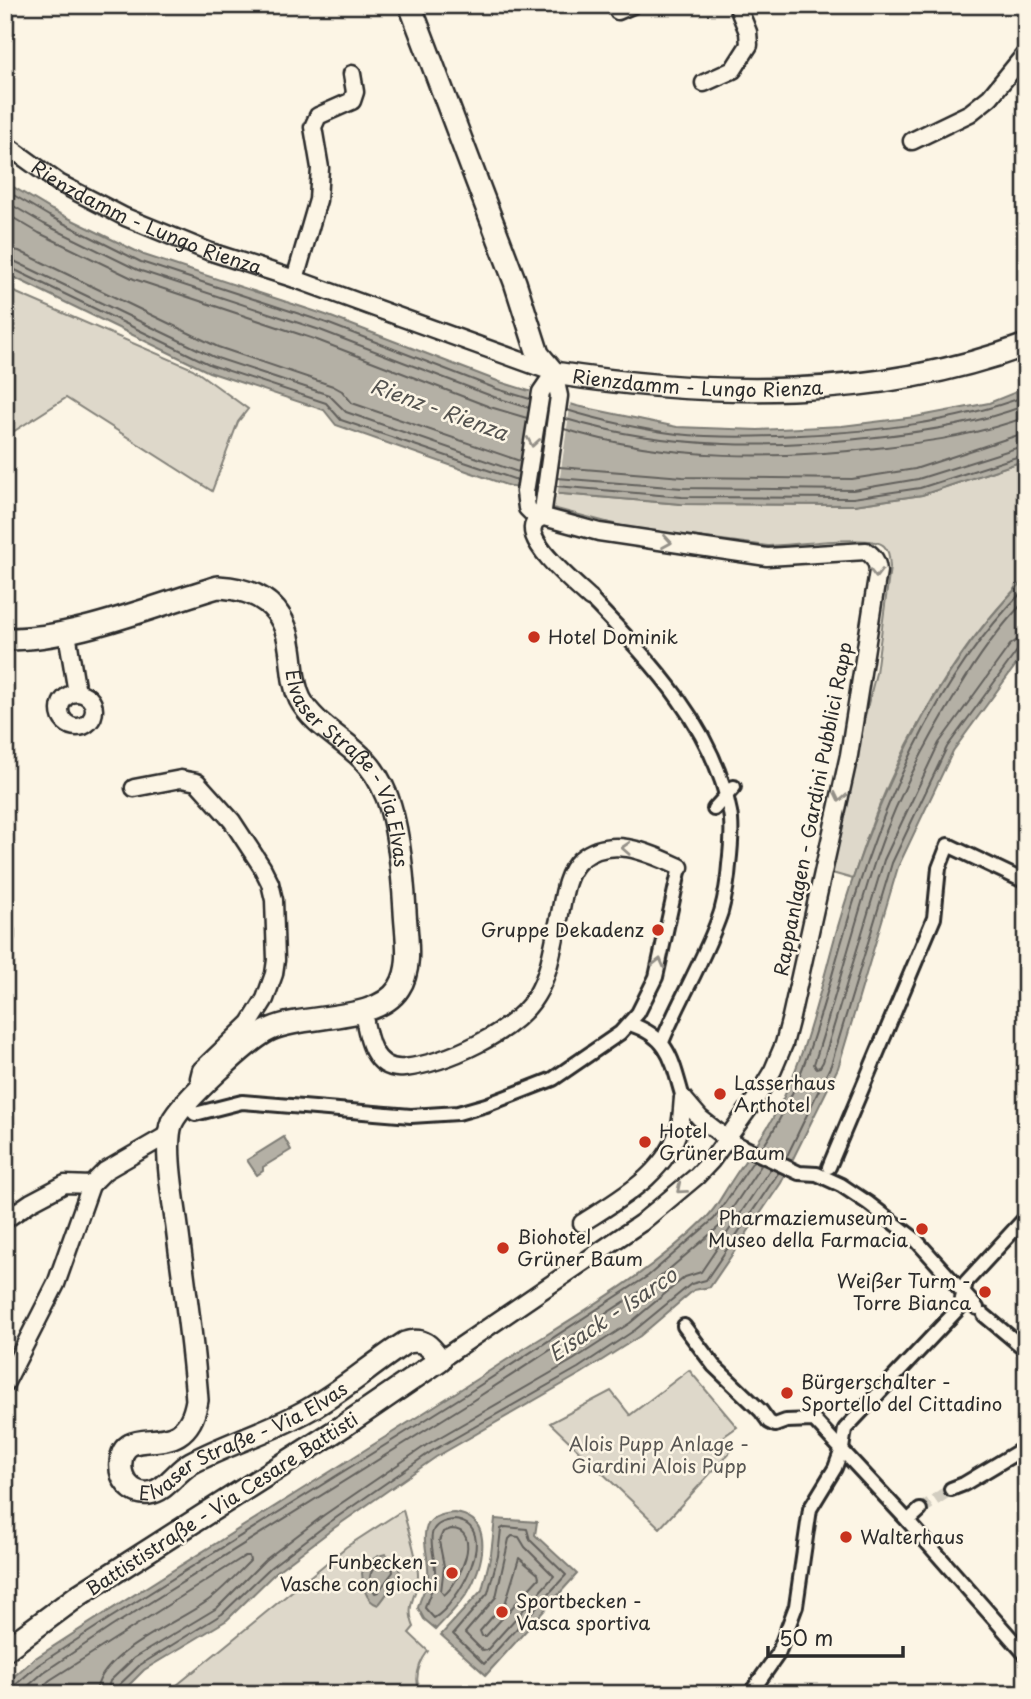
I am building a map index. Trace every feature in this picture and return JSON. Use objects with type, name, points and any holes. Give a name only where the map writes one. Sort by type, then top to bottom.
[{"type":"street","points":[[410,5],[515,282],[538,354],[554,373],[559,396],[542,517],[533,525],[533,532],[540,548],[651,662],[688,710],[715,759],[720,779],[730,792],[730,853],[721,910],[707,948],[662,1042]]},
{"type":"street","points":[[704,83],[733,70],[750,45],[748,32],[737,5]]},
{"type":"street","points":[[912,141],[970,113],[990,97],[1026,53]]},
{"type":"street","points":[[295,279],[318,200],[320,169],[313,127],[318,116],[352,101],[355,92],[352,74]]},
{"type":"street","name":"Rienzdamm - Lungo Rienza","points":[[5,144],[59,183],[125,217],[208,251],[295,279],[554,373],[710,389],[799,390],[897,379],[998,355],[1026,345]]},
{"type":"street","points":[[542,517],[527,508],[525,492],[541,392],[554,373]]},
{"type":"street","name":"Rappanlagen - Gardini Pubblici Rapp","points":[[542,517],[599,532],[767,557],[866,551],[877,563],[864,669],[849,755],[791,1017],[773,1070],[734,1143]]},
{"type":"street","name":"Elvaser Straße - Via Elvas","points":[[5,639],[27,639],[67,633],[218,587],[239,588],[256,594],[271,605],[287,630],[294,682],[301,701],[315,718],[362,757],[377,776],[394,824],[404,904],[407,962],[404,980],[397,992],[376,1007],[363,1011],[289,1023],[271,1029],[254,1039],[205,1085],[185,1104],[173,1122],[169,1134],[171,1183],[197,1400],[195,1415],[190,1425],[172,1438],[130,1444],[121,1454],[120,1467],[124,1480],[135,1491],[148,1493],[163,1488],[174,1475],[188,1465],[311,1409],[405,1343],[416,1340],[426,1343],[440,1360]]},
{"type":"street","points":[[67,633],[77,693]]},
{"type":"street","name":"Elvaser Straße - Via Elvas","points":[[134,788],[181,779],[197,782],[232,821],[262,867],[272,891],[276,960],[270,989],[250,1023],[201,1070],[199,1078],[205,1085]]},
{"type":"street","points":[[714,809],[730,792]]},
{"type":"street","points":[[830,1167],[934,918],[939,868],[948,845],[1026,882]]},
{"type":"street","points":[[185,1104],[195,1114],[242,1102],[411,1116],[458,1113],[552,1079],[630,1024],[656,977],[680,867],[640,849],[621,847],[592,853],[574,867],[566,886],[548,968],[536,996],[519,1017],[500,1031],[454,1054],[412,1067],[396,1069],[385,1064],[376,1056],[369,1042],[363,1011]]},
{"type":"street","points":[[5,930],[5,938]]},
{"type":"street","points":[[582,1223],[644,1182],[671,1148],[681,1124],[683,1098],[671,1058],[662,1042],[649,1030],[630,1024]]},
{"type":"street","points":[[683,1098],[699,1118],[734,1143],[799,1172],[817,1174],[841,1185],[868,1203],[916,1240],[963,1294],[1026,1350]]},
{"type":"street","points":[[5,1384],[56,1284],[91,1185],[105,1171],[169,1134]]},
{"type":"street","points":[[440,1360],[642,1223],[734,1143]]},
{"type":"street","points":[[5,1220],[65,1184],[91,1185]]},
{"type":"street","points":[[750,1694],[778,1654],[796,1605],[810,1509],[835,1468],[845,1429],[960,1307],[966,1282],[1026,1217]]},
{"type":"street","points":[[688,1331],[714,1366],[769,1422],[775,1425],[814,1420],[908,1521],[1026,1655]]},
{"type":"street","name":"Battististraße - Via Cesare Battisti","points":[[5,1650],[79,1595],[290,1461],[440,1360]]},
{"type":"street","points":[[951,1489],[1026,1447]]},
{"type":"street","points":[[908,1521],[920,1510]]},
{"type":"green space","points":[[5,288],[193,369],[248,409],[238,422],[212,491],[66,398],[5,437]]},
{"type":"green space","points":[[1026,460],[1026,578],[969,644],[922,718],[883,797],[853,879],[825,871],[876,673],[890,567],[886,548],[876,542],[864,541],[768,546],[629,528],[549,507],[550,493],[681,504],[854,505],[922,495]]},
{"type":"green space","name":"Alois Pupp Anlage - Giardini Alois Pupp","points":[[689,1370],[737,1427],[723,1437],[731,1451],[660,1528],[550,1423],[611,1391],[630,1415]]},
{"type":"green space","points":[[403,1510],[418,1574],[411,1605],[414,1627],[409,1633],[428,1651],[418,1671],[420,1694],[166,1694],[346,1547]]},
{"type":"water","name":"Rienz - Rienza","points":[[5,182],[52,210],[144,255],[326,315],[500,382],[577,406],[677,427],[758,430],[842,426],[915,417],[989,403],[1026,388],[1026,460],[922,495],[854,505],[681,504],[550,493],[512,487],[336,425],[324,410],[209,372],[5,273]]},
{"type":"water","name":"Eisack - Isarco","points":[[1026,578],[1026,651],[953,751],[898,867],[838,1068],[781,1183],[710,1287],[694,1290],[640,1336],[582,1373],[436,1457],[276,1572],[227,1620],[144,1670],[120,1694],[5,1694],[5,1684],[34,1659],[605,1298],[658,1260],[710,1213],[780,1106],[800,1058],[836,933],[868,837],[909,743],[933,698],[961,656]]},
{"type":"water","points":[[284,1137],[291,1150],[263,1167],[263,1171],[257,1175],[247,1160]]},
{"type":"water","name":"Funbecken - Vasche con giochi","points":[[454,1513],[467,1517],[476,1524],[481,1533],[481,1557],[468,1592],[436,1629],[424,1619],[418,1608],[428,1577],[426,1528],[440,1516]]},
{"type":"water","name":"Sportbecken - Vasca sportiva","points":[[495,1519],[537,1522],[535,1535],[577,1574],[486,1675],[441,1635],[482,1590],[491,1554]]},
{"type":"water","points":[[386,1554],[398,1562],[400,1574],[378,1605],[367,1597],[362,1573],[371,1560]]},
{"type":"pier","points":[[530,390],[571,400],[557,497],[518,491]]},
{"type":"tunnel","points":[[920,1510],[951,1489]]},
{"type":"place","name":"Hotel Dominik","points":[[534,637]]},
{"type":"place","name":"Gruppe Dekadenz","points":[[658,930]]},
{"type":"place","name":"Lasserhaus Arthotel","points":[[720,1094]]},
{"type":"place","name":"Hotel Grüner Baum","points":[[645,1142]]},
{"type":"place","name":"Pharmaziemuseum - Museo della Farmacia","points":[[922,1229]]},
{"type":"place","name":"Biohotel Grüner Baum","points":[[503,1248]]},
{"type":"place","name":"Weißer Turm - Torre Bianca","points":[[985,1292]]},
{"type":"place","name":"Bürgerschalter - Sportello del Cittadino","points":[[787,1393]]},
{"type":"place","name":"Walterhaus","points":[[846,1537]]},
{"type":"place","name":"Funbecken - Vasche con giochi","points":[[452,1573]]},
{"type":"place","name":"Sportbecken - Vasca sportiva","points":[[502,1612]]}]
